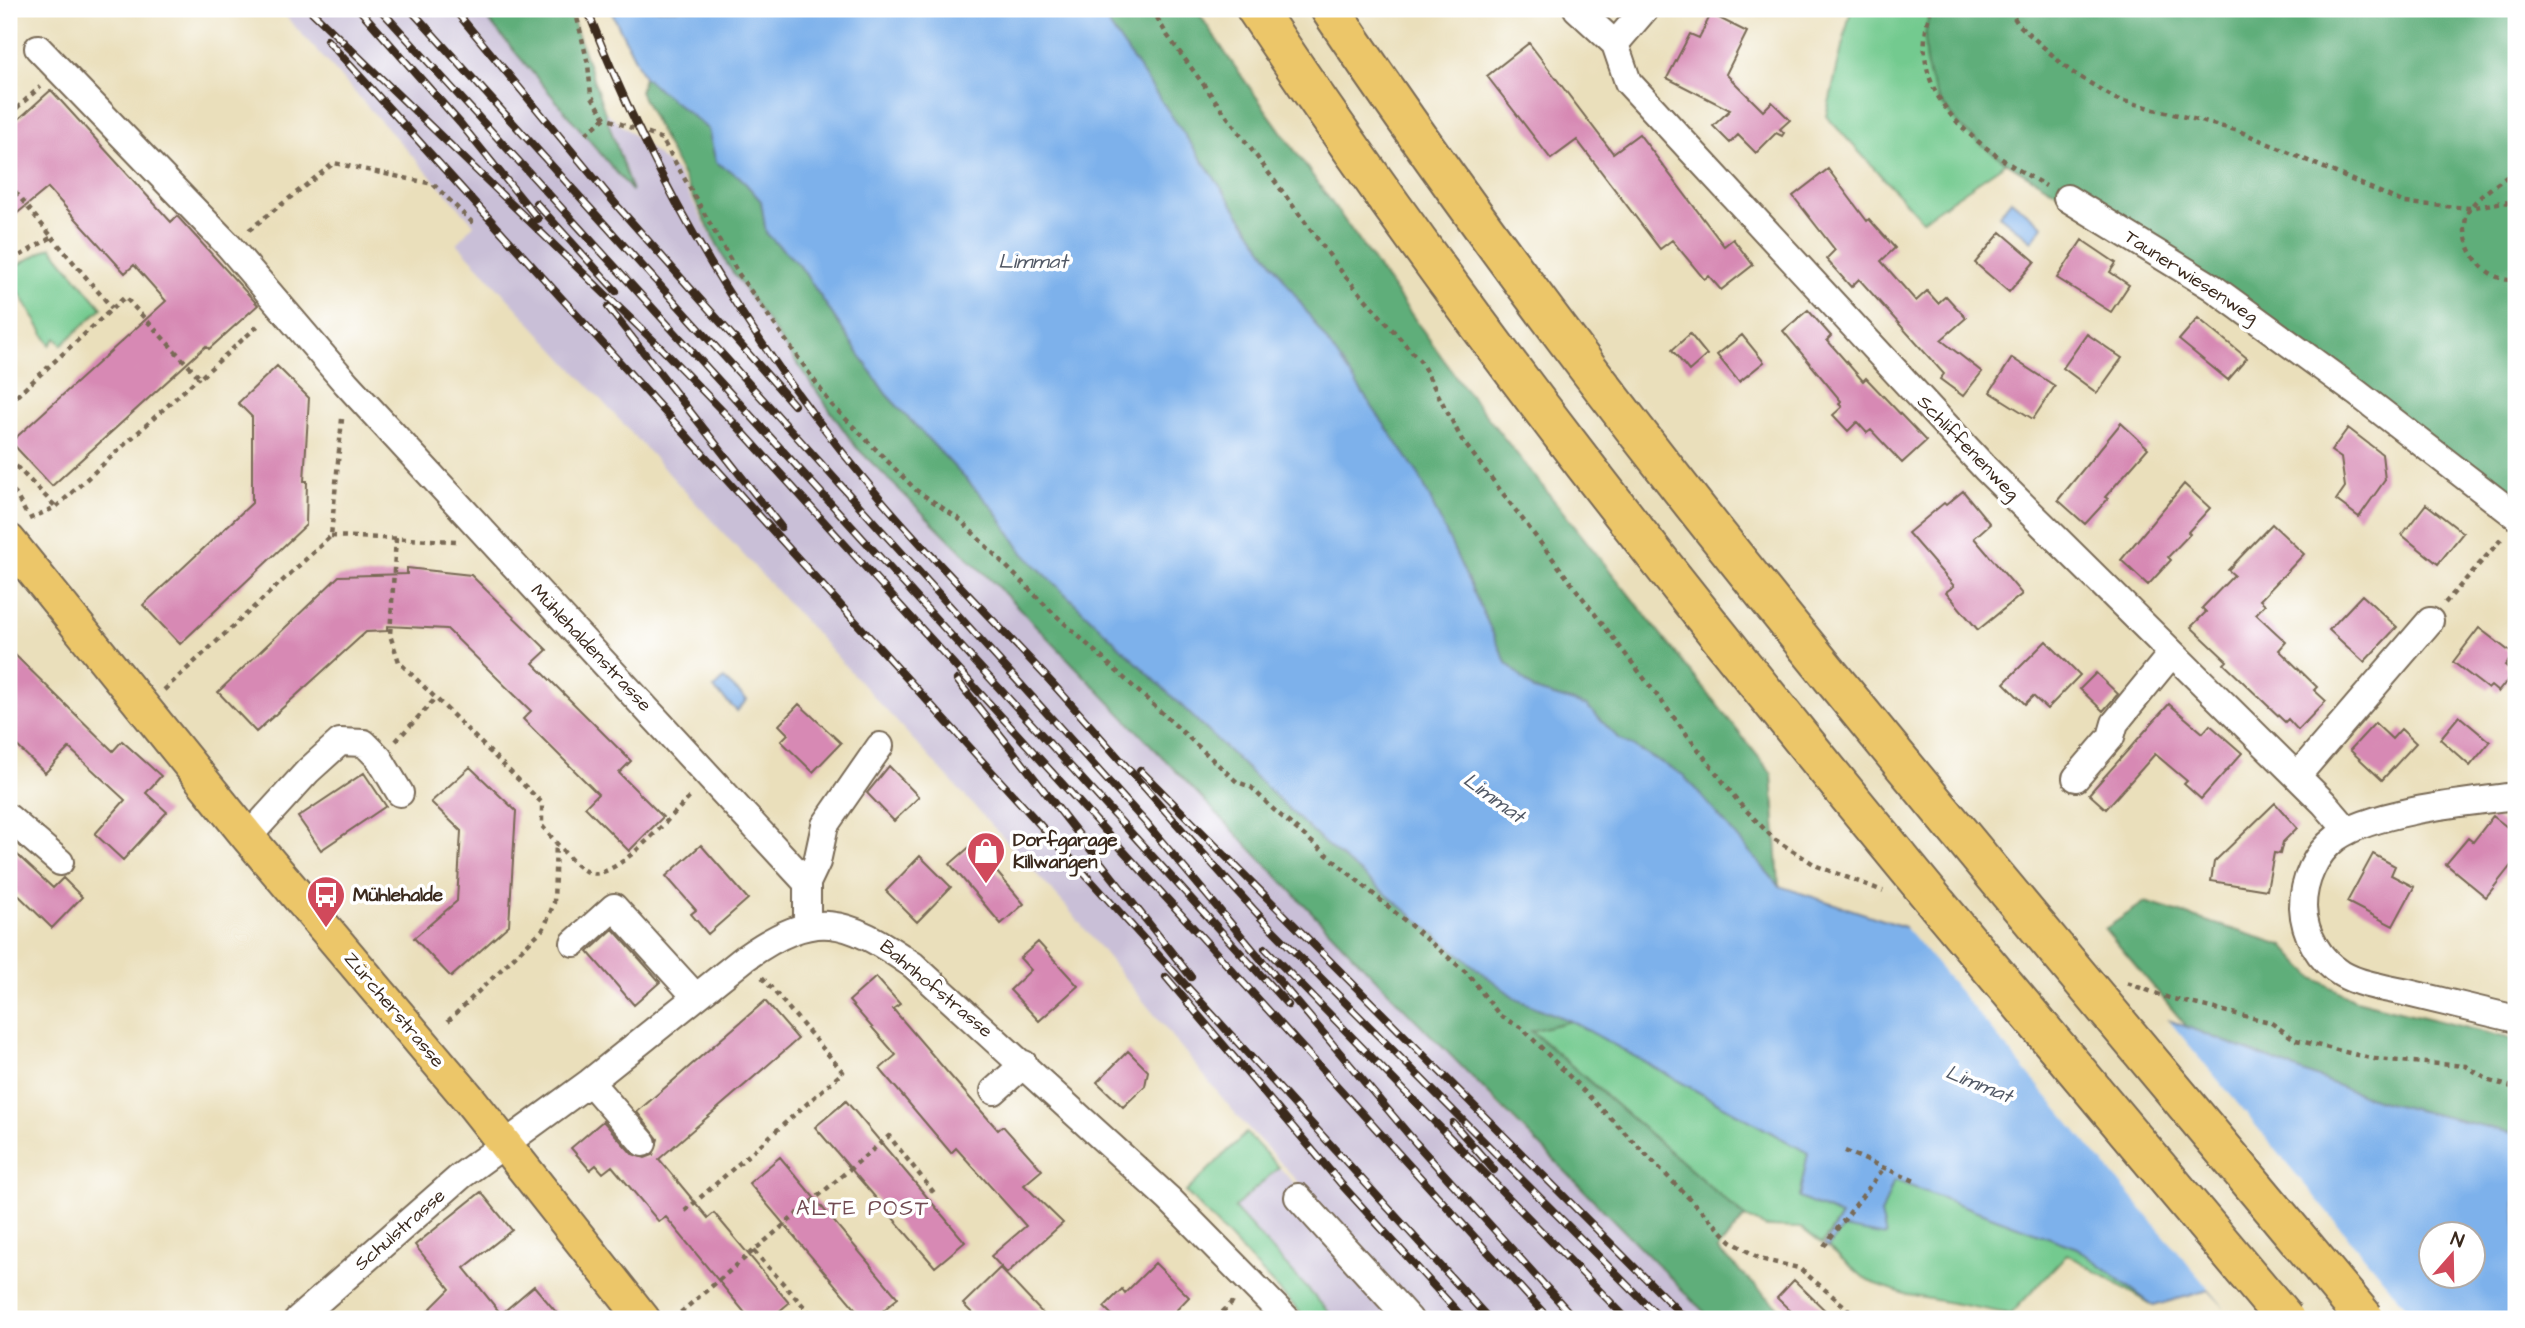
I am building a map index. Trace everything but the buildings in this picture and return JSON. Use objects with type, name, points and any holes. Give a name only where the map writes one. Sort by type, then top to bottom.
[{"type":"highway","points":[[1256,9],[1407,228],[1592,476],[1776,709],[2285,1319]]},
{"type":"highway","points":[[1330,9],[1465,202],[1641,438],[1816,659],[2365,1319]]},
{"type":"main road","name":"Zürcherstrasse","points":[[9,541],[643,1319]]},
{"type":"street","name":"Schliffenenweg","points":[[1577,9],[1615,44],[1628,82],[1986,469],[2297,776],[2348,831]]},
{"type":"street","points":[[1615,44],[1645,9]]},
{"type":"street","name":"Mühlehaldenstrasse","points":[[38,48],[229,246],[346,383],[807,883]]},
{"type":"street","name":"Taunerwiesenweg","points":[[2067,198],[2212,287],[2357,393],[2512,524]]},
{"type":"street","points":[[2297,776],[2430,621]]},
{"type":"street","points":[[2076,778],[2111,737],[2115,723],[2172,653]]},
{"type":"street","points":[[248,837],[308,771],[340,742],[364,743],[379,758],[400,793]]},
{"type":"street","points":[[807,926],[807,883],[817,862],[825,825],[880,746]]},
{"type":"street","points":[[2516,796],[2442,807],[2348,831],[2318,857],[2305,888],[2307,929],[2320,954],[2341,973],[2354,980],[2516,1019]]},
{"type":"street","points":[[9,818],[60,862]]},
{"type":"street","points":[[574,943],[614,907],[696,997]]},
{"type":"street","name":"Bahnhofstrasse","points":[[503,1144],[590,1082],[771,940],[807,926],[841,926],[873,937],[913,965],[1169,1199],[1287,1319]]},
{"type":"street","points":[[994,1091],[1024,1064]]},
{"type":"street","points":[[590,1082],[643,1143]]},
{"type":"street","name":"Schulstrasse","points":[[298,1319],[461,1176],[503,1144]]},
{"type":"street","points":[[1298,1197],[1409,1319]]},
{"type":"path","points":[[575,9],[591,95],[605,118],[662,139],[738,273],[799,362],[831,404],[916,490],[959,519],[1049,609],[1237,782],[1251,787],[1273,810],[1468,974],[1500,1016],[1522,1028],[1731,1241],[1760,1259],[1799,1268],[1854,1314],[1874,1319]]},
{"type":"path","points":[[1931,9],[1924,43],[1925,71],[1938,101],[1969,133],[2006,163],[2067,198]]},
{"type":"path","points":[[2009,9],[2018,24],[2070,71],[2116,99],[2239,131],[2404,203],[2470,208],[2503,202],[2516,204]]},
{"type":"path","points":[[9,115],[59,70]]},
{"type":"path","points":[[586,134],[605,118]]},
{"type":"path","points":[[229,246],[334,163],[433,184],[474,224]]},
{"type":"path","points":[[2516,171],[2470,208],[2465,227],[2468,246],[2486,271],[2516,280]]},
{"type":"path","points":[[9,184],[112,308]]},
{"type":"path","points":[[9,262],[52,237]]},
{"type":"path","points":[[9,403],[125,297],[200,377],[281,306]]},
{"type":"path","points":[[9,482],[29,519],[56,507],[199,377]]},
{"type":"path","points":[[160,692],[331,536],[346,383]]},
{"type":"path","points":[[9,459],[56,507]]},
{"type":"path","points":[[2430,621],[2512,524]]},
{"type":"path","points":[[331,536],[493,542]]},
{"type":"path","points":[[396,538],[390,635],[399,662],[542,803],[542,826],[586,872],[598,876],[617,869],[711,778]]},
{"type":"path","points":[[379,758],[436,698]]},
{"type":"path","points":[[448,1021],[544,928],[554,903],[556,841]]},
{"type":"path","points":[[685,1211],[843,1072],[745,958]]},
{"type":"path","points":[[2490,1081],[2516,1088]]},
{"type":"path","points":[[673,1319],[889,1136],[934,1194]]},
{"type":"path","points":[[1845,1151],[1917,1182]]},
{"type":"path","points":[[1824,1245],[1884,1168]]},
{"type":"path","points":[[754,1251],[814,1319]]},
{"type":"path","points":[[1215,1319],[1232,1303]]},
{"type":"shaded area","points":[[279,9],[484,9],[676,171],[727,265],[856,447],[1017,606],[1495,1102],[1710,1319],[1426,1319],[1237,1116],[1065,905],[457,243],[474,224]]},
{"type":"shaded area","points":[[1279,1167],[1423,1319],[1335,1319],[1234,1208]]},
{"type":"green space","points":[[479,9],[569,9],[632,191]]},
{"type":"green space","points":[[1098,9],[1196,9],[1461,384],[1772,774],[1779,886],[1683,775],[1618,738],[1586,706],[1534,690],[1506,662],[1419,475]]},
{"type":"green space","points":[[1851,9],[1931,9],[1929,16],[1938,101],[1969,133],[2006,163],[1922,220],[1826,116]]},
{"type":"green space","points":[[1931,9],[2516,9],[2516,516],[2067,198],[1984,146],[1960,125],[1941,101],[1929,75],[1925,44]]},
{"type":"green space","points":[[644,77],[708,129],[716,162],[740,177],[761,201],[766,233],[800,266],[886,394],[994,509],[1024,554],[1324,843],[1518,1000],[1571,1021],[1531,1031],[1745,1217],[1717,1250],[1791,1319],[1711,1319],[1408,1012],[1017,606],[856,447],[727,264],[640,92]]},
{"type":"green space","points":[[51,247],[102,308],[62,345],[56,338],[50,345],[11,278],[19,273],[16,266]]},
{"type":"green space","points":[[2145,902],[2283,945],[2312,977],[2355,1000],[2516,1040],[2516,1134],[2375,1100],[2187,1027],[2105,929]]},
{"type":"green space","points":[[1571,1021],[1808,1153],[1799,1198],[1841,1216],[1822,1244],[1801,1228],[1766,1227],[1745,1217],[1531,1030]]},
{"type":"green space","points":[[1246,1133],[1279,1167],[1234,1208],[1335,1319],[1306,1319],[1186,1192]]},
{"type":"green space","points":[[1894,1180],[2077,1248],[2154,1306],[2067,1254],[2011,1314],[1908,1295],[1868,1281],[1828,1247],[1843,1228],[1881,1214]]},
{"type":"water","name":"Limmat","points":[[610,9],[1098,9],[1419,475],[1506,662],[1534,690],[1587,706],[1618,738],[1683,775],[1779,886],[1911,929],[2187,1027],[2375,1100],[2516,1134],[2516,1319],[2251,1319],[2224,1306],[2209,1290],[2154,1306],[2077,1248],[1894,1180],[1881,1214],[1886,1236],[1843,1228],[1828,1247],[1824,1246],[1841,1216],[1799,1198],[1808,1153],[1571,1021],[1518,1000],[1476,968],[1324,843],[1024,554],[994,509],[886,394],[800,266],[766,233],[761,201],[740,177],[716,162],[708,129],[644,77]]},
{"type":"water","points":[[2011,200],[2043,226],[2032,241],[1999,215]]},
{"type":"water","points":[[724,679],[747,700],[737,711],[714,689]]},
{"type":"pier","points":[[1901,922],[2165,1016],[2416,1319],[2243,1319],[2229,1313]]},
{"type":"railway","points":[[309,9],[661,348],[738,427],[1549,1319]]},
{"type":"railway","points":[[359,9],[460,123],[538,219]]},
{"type":"railway","points":[[380,9],[1288,1005]]},
{"type":"railway","points":[[410,9],[1147,824],[1415,1142],[1575,1319]]},
{"type":"railway","points":[[454,9],[619,208],[794,405]]},
{"type":"railway","points":[[587,9],[615,77],[677,205],[749,324],[789,382],[900,521],[1052,683],[1267,924]]},
{"type":"railway","points":[[327,40],[1489,1319]]},
{"type":"railway","points":[[536,203],[616,291]]},
{"type":"railway","points":[[608,307],[781,527]]},
{"type":"railway","points":[[957,680],[1191,977]]},
{"type":"railway","points":[[1140,770],[1686,1319]]},
{"type":"railway","points":[[1261,918],[1661,1319]]},
{"type":"railway","points":[[1265,948],[1627,1319]]},
{"type":"railway","points":[[1166,977],[1342,1185],[1464,1319]]},
{"type":"railway","points":[[1453,1123],[1494,1170]]},
{"type":"place","name":"Dorfgarage Killwangen","points":[[986,885]]},
{"type":"place","name":"Mühlehalde","points":[[326,929]]},
{"type":"district","name":"ALTE POST","points":[[863,1208]]}]
